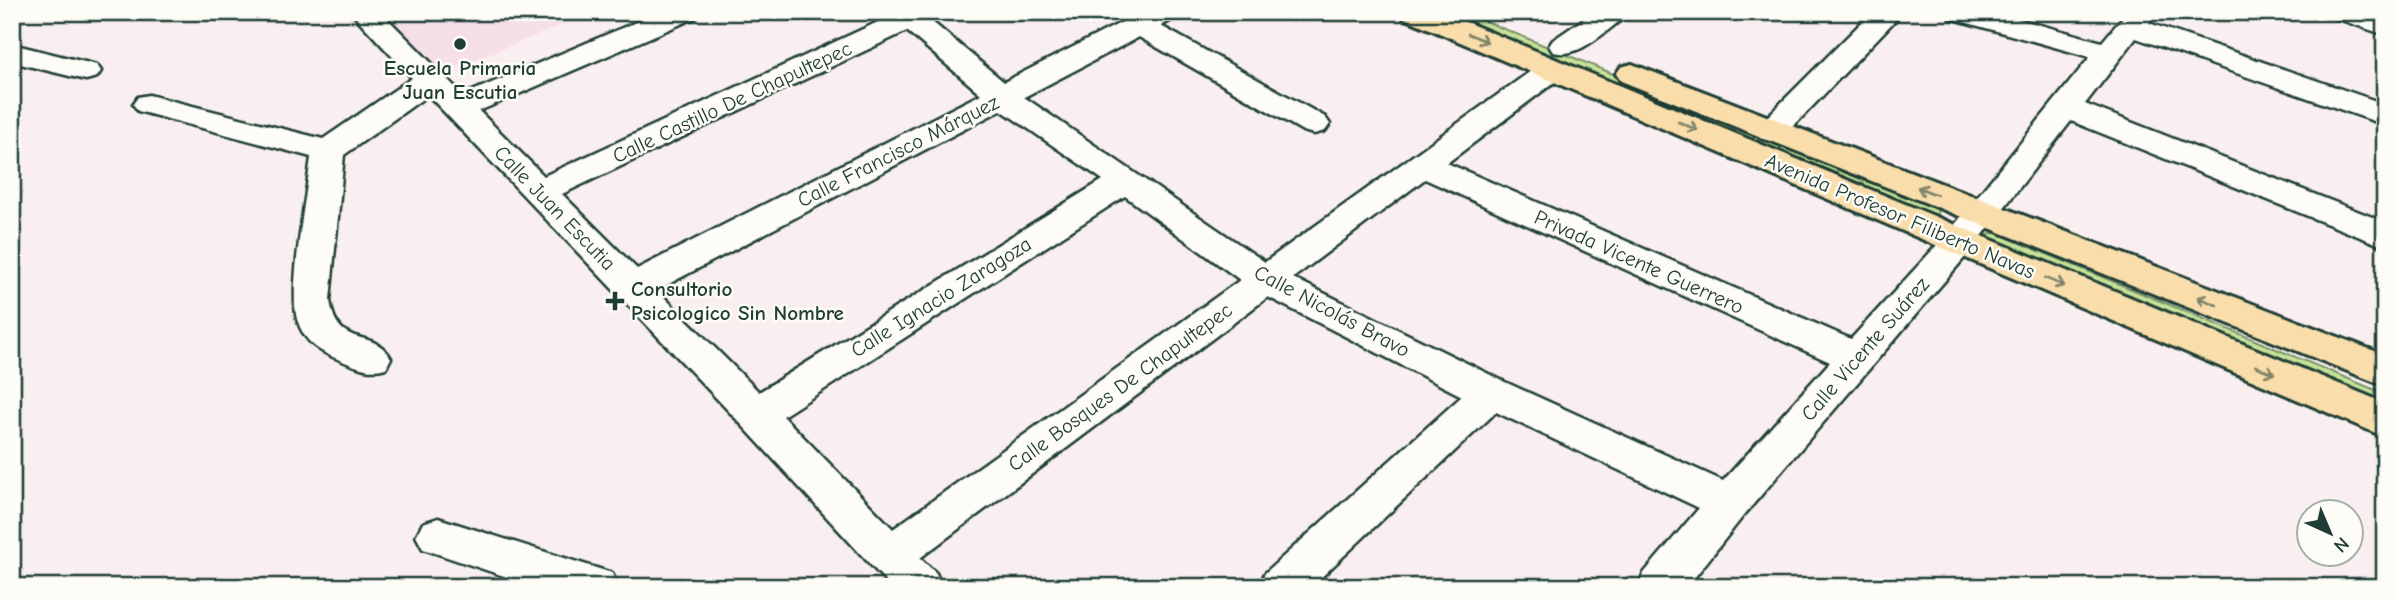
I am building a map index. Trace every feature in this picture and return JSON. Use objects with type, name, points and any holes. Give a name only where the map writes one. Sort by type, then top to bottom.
[{"type":"main road","name":"Avenida Profesor Filiberto Navas","points":[[1415,12],[1558,57],[1771,131],[2385,371]]},
{"type":"main road","name":"Avenida Profesor Filiberto Navas","points":[[1481,12],[1558,57],[1960,241],[2385,421]]},
{"type":"street","name":"Calle Juan Escutia","points":[[365,12],[756,414],[920,587]]},
{"type":"street","points":[[460,108],[685,12]]},
{"type":"street","name":"Calle Bosques De Chapultepec","points":[[891,555],[1422,165],[1614,12]]},
{"type":"street","points":[[1771,131],[1889,12]]},
{"type":"street","points":[[1960,12],[2127,30],[2385,115]]},
{"type":"street","points":[[2345,12],[2385,26]]},
{"type":"street","name":"Calle Nicolás Bravo","points":[[912,14],[1003,97],[1126,180],[1266,280],[1491,393],[1730,503]]},
{"type":"street","name":"Calle Castillo De Chapultepec","points":[[540,191],[912,14]]},
{"type":"street","points":[[1152,19],[1314,124]]},
{"type":"street","name":"Calle Francisco Márquez","points":[[631,288],[1152,19]]},
{"type":"street","name":"Calle Vicente Suárez","points":[[1661,586],[1730,503],[1960,241],[2127,30]]},
{"type":"street","points":[[12,53],[86,71]]},
{"type":"street","points":[[372,358],[324,337],[313,317],[312,300],[328,151],[430,80]]},
{"type":"street","points":[[149,104],[328,151]]},
{"type":"street","points":[[2067,107],[2385,236]]},
{"type":"street","name":"Privada Vicente Guerrero","points":[[1422,165],[1857,358]]},
{"type":"street","name":"Calle Ignacio Zaragoza","points":[[756,414],[1126,180]]},
{"type":"street","points":[[1281,587],[1491,393]]},
{"type":"street","points":[[438,536],[596,587]]},
{"type":"shaded area","name":"Escuela Primaria Juan Escutia","points":[[375,12],[596,12],[433,76]]},
{"type":"green space","points":[[1429,12],[1463,12],[1926,203],[1937,209],[1939,218]]},
{"type":"green space","points":[[1996,233],[2385,394],[2385,413],[1980,244],[1981,234]]},
{"type":"place","name":"Escuela Primaria Juan Escutia","points":[[460,44]]},
{"type":"place","name":"Consultorio Psicologico Sin Nombre","points":[[615,301]]}]
